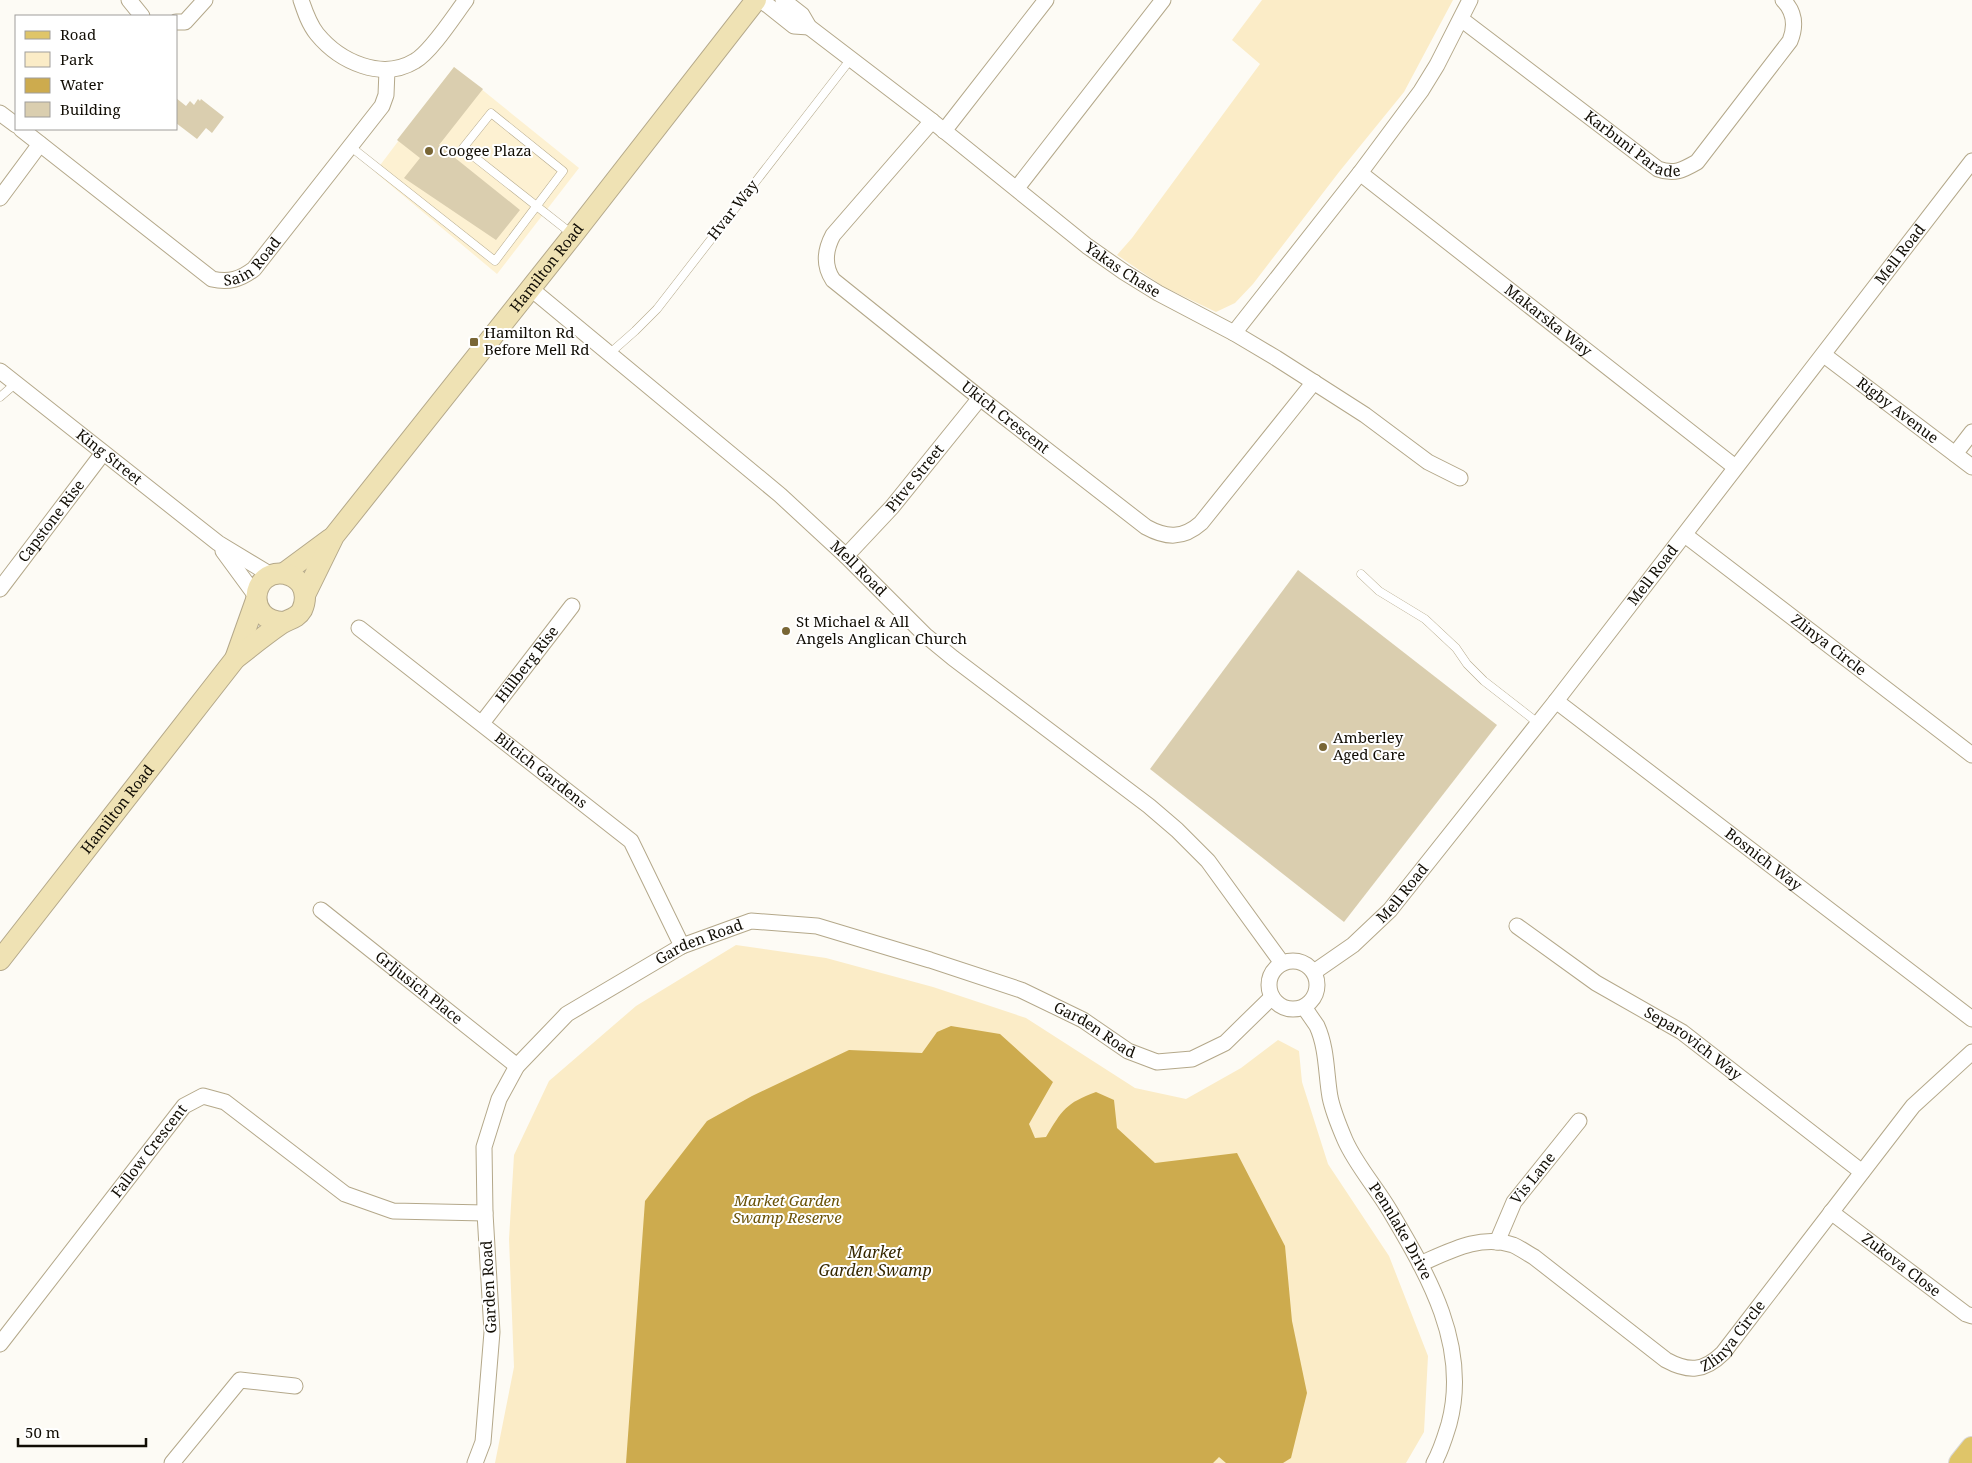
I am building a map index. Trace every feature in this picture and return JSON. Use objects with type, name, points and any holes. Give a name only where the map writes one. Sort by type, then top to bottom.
[{"type":"main road","name":"Hamilton Road","points":[[305,595],[334,536],[573,235],[756,0]]},
{"type":"main road","name":"Hamilton Road","points":[[278,574],[334,536]]},
{"type":"main road","points":[[278,574],[298,580],[305,595],[305,602],[297,616],[283,622],[275,622],[262,614],[256,598],[261,583],[278,574]]},
{"type":"main road","name":"Hamilton Road","points":[[235,659],[256,598]]},
{"type":"main road","name":"Hamilton Road","points":[[0,960],[235,659],[283,622]]},
{"type":"main road","points":[[1960,1463],[1972,1448]]},
{"type":"street","points":[[129,0],[141,15]]},
{"type":"street","points":[[178,22],[185,22],[205,0]]},
{"type":"street","points":[[301,0],[306,16],[317,34],[334,51],[351,62],[387,70],[397,69],[417,60],[466,0]]},
{"type":"street","name":"Yakas Chase","points":[[761,0],[794,26],[809,27]]},
{"type":"street","name":"Yakas Chase","points":[[783,0],[802,15],[809,27],[932,121],[1087,246],[1158,293],[1234,332],[1365,415],[1428,462],[1460,478]]},
{"type":"street","points":[[944,131],[1046,0]]},
{"type":"street","points":[[1017,188],[1163,0]]},
{"type":"street","points":[[1234,332],[1360,173],[1421,91],[1470,0]]},
{"type":"street","name":"Karbuni Parade","points":[[1461,19],[1658,169],[1668,173],[1677,172],[1697,162],[1790,41],[1794,32],[1795,22],[1791,11],[1783,0]]},
{"type":"street","name":"Sain Road","points":[[40,144],[212,279],[222,282],[234,280],[245,276],[254,269],[382,106],[386,95],[387,70]]},
{"type":"street","points":[[0,113],[15,124]]},
{"type":"street","name":"Ukich Crescent","points":[[932,121],[828,244],[826,253],[828,271],[833,280],[980,398],[1146,527],[1158,533],[1172,536],[1193,530],[1201,523],[1314,382]]},
{"type":"street","points":[[0,198],[40,144],[22,130]]},
{"type":"street","name":"Mell Road","points":[[1314,972],[1353,945],[1390,910],[1685,535],[1972,161]]},
{"type":"street","name":"Makarska Way","points":[[1360,173],[1735,468]]},
{"type":"street","name":"Mell Road","points":[[530,288],[780,495],[846,556],[925,635],[1149,806],[1177,830],[1208,861],[1282,963]]},
{"type":"street","name":"Rigby Avenue","points":[[1824,355],[1972,467]]},
{"type":"street","name":"King Street","points":[[0,371],[218,544],[278,574]]},
{"type":"street","name":"Pitve Street","points":[[846,556],[892,507],[980,398]]},
{"type":"street","points":[[1955,454],[1972,432]]},
{"type":"street","name":"Capstone Rise","points":[[0,589],[103,453]]},
{"type":"street","name":"Zlinya Circle","points":[[1685,535],[1972,755]]},
{"type":"street","name":"King Street","points":[[218,544],[256,598]]},
{"type":"street","name":"Hillberg Rise","points":[[482,723],[572,606]]},
{"type":"street","name":"Bilcich Gardens","points":[[359,628],[631,841],[682,946]]},
{"type":"street","name":"Bosnich Way","points":[[1556,701],[1972,1019]]},
{"type":"street","name":"Grljusich Place","points":[[321,910],[517,1066]]},
{"type":"street","name":"Garden Road","points":[[475,1463],[483,1442],[492,1332],[485,1213],[484,1147],[498,1099],[517,1066],[567,1014],[682,946],[751,921],[817,926],[1021,990],[1083,1020],[1128,1051],[1157,1062],[1192,1059],[1224,1043],[1272,997]]},
{"type":"street","name":"Separovich Way","points":[[1517,926],[1596,983],[1682,1032],[1862,1172]]},
{"type":"street","points":[[1296,961],[1309,966],[1314,972],[1318,987],[1316,996],[1311,1002],[1297,1010],[1282,1007],[1272,997],[1269,982],[1271,974],[1282,963],[1296,961]]},
{"type":"street","name":"Pennlake Drive","points":[[1304,1007],[1316,1025],[1322,1039],[1330,1099],[1335,1117],[1347,1144],[1389,1210],[1420,1264],[1436,1295],[1446,1323],[1451,1341],[1454,1367],[1452,1413],[1439,1461]]},
{"type":"street","name":"Zlinya Circle","points":[[1420,1264],[1468,1244],[1482,1241],[1514,1246],[1534,1257],[1666,1360],[1687,1369],[1714,1363],[1913,1106],[1972,1052]]},
{"type":"street","name":"Fallow Crescent","points":[[0,1344],[184,1106],[203,1096],[224,1102],[345,1194],[393,1211],[485,1213]]},
{"type":"street","name":"Vis Lane","points":[[1496,1242],[1514,1202],[1578,1121]]},
{"type":"street","name":"Zukova Close","points":[[1832,1212],[1966,1314],[1972,1316]]},
{"type":"street","points":[[172,1463],[240,1380],[296,1386]]},
{"type":"lane","name":"Hvar Way","points":[[609,354],[657,309],[850,60]]},
{"type":"lane","points":[[351,147],[495,261],[536,206],[563,171],[491,113],[463,148],[536,206],[573,235]]},
{"type":"lane","points":[[0,397],[15,384]]},
{"type":"lane","points":[[1360,574],[1379,591],[1425,619],[1456,648],[1467,664],[1484,681],[1538,723]]},
{"type":"shaded area","name":"Coogee Plaza","points":[[454,67],[579,168],[497,274],[375,172]]},
{"type":"green space","points":[[1262,0],[1453,0],[1404,92],[1339,172],[1253,284],[1235,303],[1216,312],[1164,287],[1117,255],[1132,238],[1260,64],[1232,40]]},
{"type":"green space","name":"Market Garden Swamp","points":[[736,945],[826,958],[933,987],[1026,1018],[1135,1088],[1186,1099],[1241,1068],[1278,1040],[1299,1051],[1302,1082],[1328,1164],[1389,1256],[1428,1356],[1424,1432],[1406,1463],[495,1463],[514,1367],[509,1239],[514,1155],[549,1081],[636,1006]]},
{"type":"water","name":"Market Garden Swamp","points":[[951,1026],[1000,1034],[1053,1082],[1029,1124],[1035,1138],[1046,1137],[1066,1108],[1096,1092],[1114,1100],[1117,1128],[1155,1163],[1237,1153],[1285,1246],[1292,1321],[1307,1393],[1291,1458],[1283,1463],[1226,1463],[1219,1457],[1213,1463],[626,1463],[645,1201],[707,1121],[752,1096],[849,1050],[922,1053],[937,1032]]},
{"type":"building","name":"Coogee Plaza","points":[[454,67],[483,89],[439,145],[520,210],[496,240],[404,178],[420,158],[397,140]]},
{"type":"building","points":[[198,99],[200,101],[201,99],[224,117],[212,133],[206,128],[197,139],[178,125],[178,100],[186,106],[190,101],[194,105]]},
{"type":"building","name":"Amberley Aged Care","points":[[1298,570],[1497,725],[1344,922],[1150,769]]},
{"type":"place","name":"Coogee Plaza","points":[[429,151]]},
{"type":"place","name":"Hamilton Rd Before Mell Rd","points":[[474,342]]},
{"type":"place","name":"St Michael & All Angels Anglican Church","points":[[786,631]]},
{"type":"place","name":"Amberley Aged Care","points":[[1323,747]]},
{"type":"park label","name":"Market Garden Swamp Reserve","points":[[787,1210]]}]
